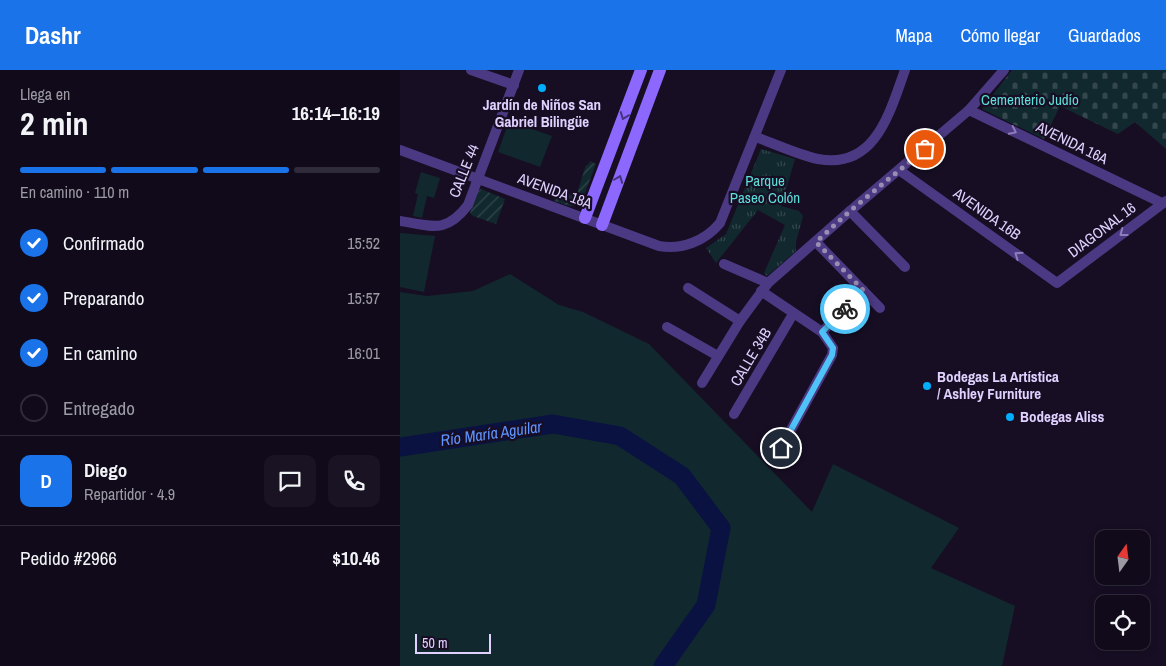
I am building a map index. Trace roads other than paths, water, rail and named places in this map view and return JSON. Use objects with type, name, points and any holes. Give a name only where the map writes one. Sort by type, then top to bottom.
[{"type":"main road","points":[[586,218],[641,70]]},
{"type":"main road","points":[[602,224],[660,70]]},
{"type":"street","points":[[471,70],[514,86]]},
{"type":"street","name":"CALLE 44","points":[[400,221],[441,226],[452,222],[460,216],[468,205],[519,70]]},
{"type":"street","points":[[782,70],[756,137],[818,159],[835,160],[847,157],[869,145],[886,123],[905,70]]},
{"type":"street","points":[[702,383],[740,321],[764,287],[969,110],[1004,70]]},
{"type":"street","name":"AVENIDA 16A","points":[[969,110],[1164,202]]},
{"type":"street","name":"AVENIDA 18A","points":[[400,150],[666,248],[688,245],[712,233],[720,223],[756,137]]},
{"type":"street","name":"AVENIDA 16B","points":[[899,170],[1057,283]]},
{"type":"street","name":"DIAGONAL 16","points":[[1057,283],[1164,202]]},
{"type":"street","points":[[850,211],[905,267]]},
{"type":"street","points":[[816,242],[880,308]]},
{"type":"street","points":[[724,264],[764,287],[793,314],[822,332],[833,348],[832,355],[781,448]]},
{"type":"street","points":[[688,288],[740,321]]},
{"type":"street","points":[[822,332],[863,290]]},
{"type":"street","name":"CALLE 34B","points":[[734,414],[793,314]]},
{"type":"street","points":[[668,327],[718,356]]},
{"type":"waterway","name":"Río María Aguilar","points":[[400,447],[553,424],[620,436],[682,476],[721,528],[706,605],[663,666]]},
{"type":"place","name":"Jardín de Niños San Gabriel Bilingüe","points":[[542,88]]},
{"type":"place","name":"Bodegas La Artística / Ashley Furniture","points":[[927,386]]},
{"type":"place","name":"Bodegas Aliss","points":[[1010,417]]},
{"type":"park label","name":"Cementerio Judío","points":[[1030,100]]},
{"type":"park label","name":"Parque Paseo Colón","points":[[765,190]]}]
